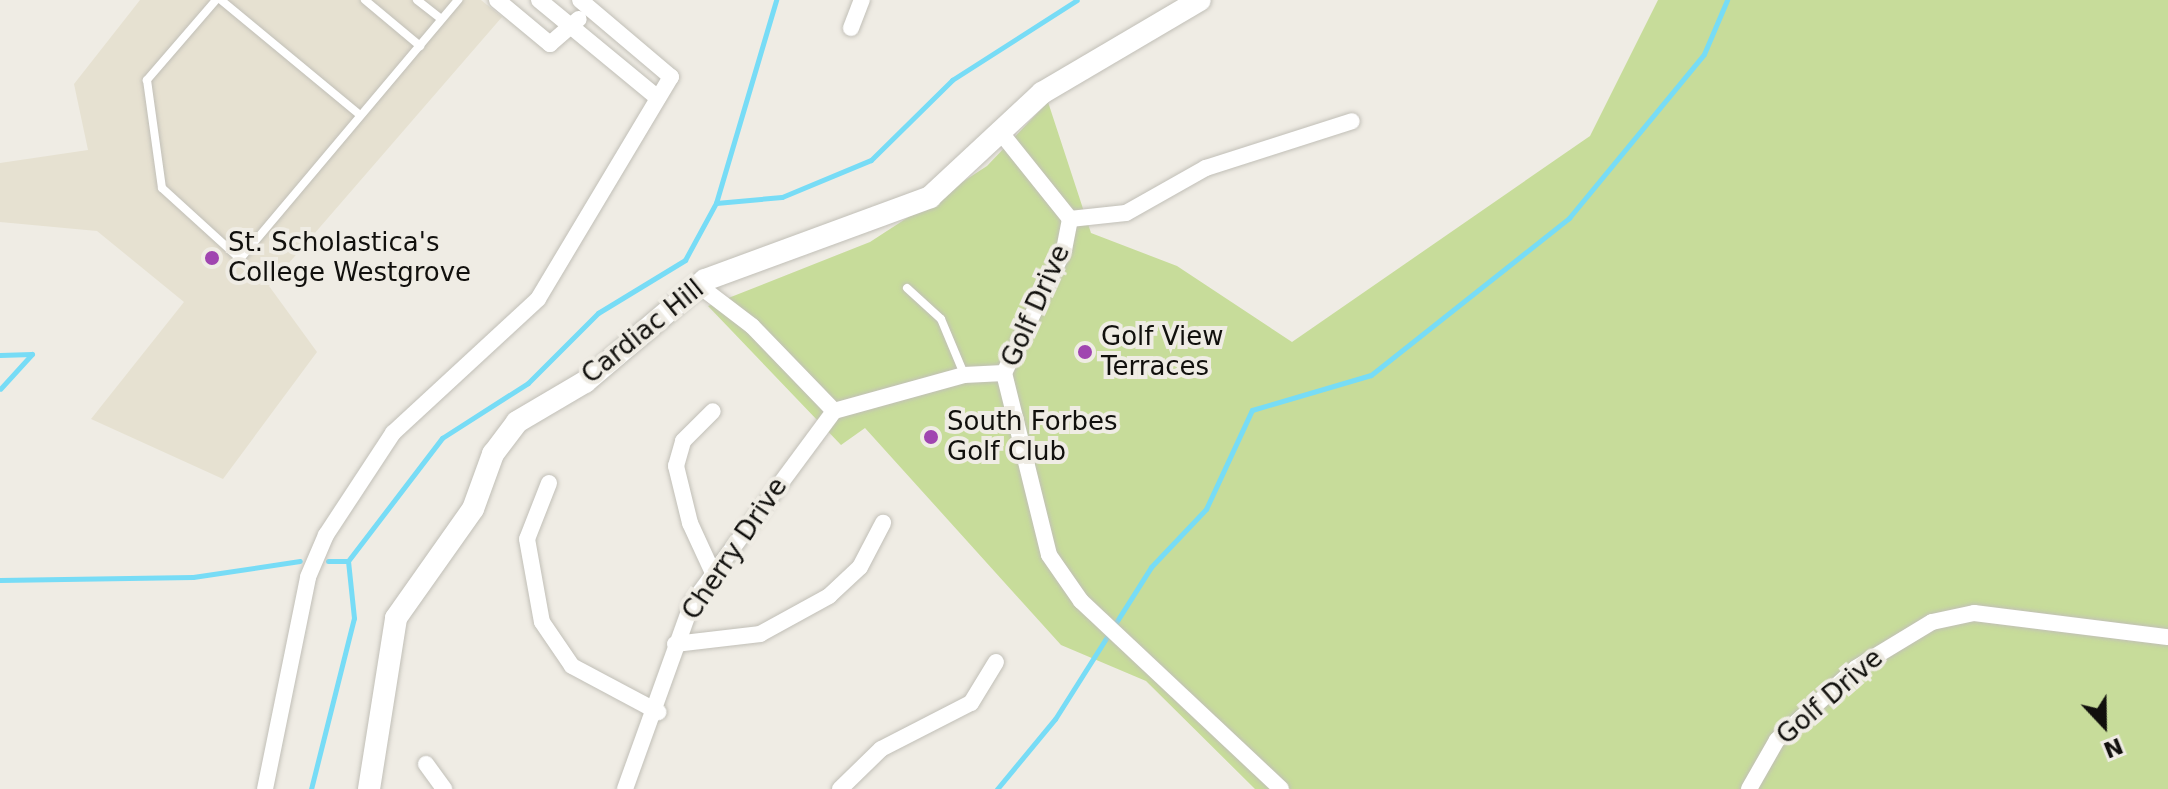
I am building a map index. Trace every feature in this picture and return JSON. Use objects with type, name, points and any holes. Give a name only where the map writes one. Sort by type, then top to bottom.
[{"type":"main road","name":"Cardiac Hill","points":[[369,789],[396,618],[473,509],[493,454],[517,422],[585,382],[697,284],[895,214],[930,197],[1087,62],[1200,0]]},
{"type":"street","points":[[265,789],[308,577],[326,535],[393,433],[538,299],[671,77],[588,3],[572,25],[550,44],[497,0]]},
{"type":"street","points":[[539,0],[658,98]]},
{"type":"street","points":[[851,28],[862,0]]},
{"type":"street","points":[[1070,219],[1126,213],[1206,168],[1352,121]]},
{"type":"street","name":"Golf Drive","points":[[1002,134],[1070,219],[1064,250],[1004,373],[1049,555],[1065,584],[1122,634],[1281,789]]},
{"type":"street","points":[[697,284],[752,326],[834,411],[964,375],[1004,373]]},
{"type":"street","points":[[713,411],[683,441],[676,466],[690,523],[713,573]]},
{"type":"street","name":"Cherry Drive","points":[[625,789],[658,712],[675,644],[713,573],[834,411]]},
{"type":"street","points":[[549,483],[527,539],[542,622],[572,666],[658,712]]},
{"type":"street","points":[[675,644],[760,634],[829,596],[860,567],[883,523]]},
{"type":"street","name":"Golf Drive","points":[[1749,789],[1777,740],[1856,668],[1932,622],[1974,613],[2168,637]]},
{"type":"street","points":[[840,789],[881,749],[971,703],[996,662]]},
{"type":"street","points":[[426,764],[444,789]]},
{"type":"lane","points":[[360,115],[218,0],[147,80],[162,188],[240,259],[458,0]]},
{"type":"lane","points":[[365,0],[420,46]]},
{"type":"lane","points":[[417,0],[441,19]]},
{"type":"lane","points":[[907,288],[941,319],[964,375]]},
{"type":"shaded area","name":"St. Scholastica's College Westgrove","points":[[140,0],[481,0],[502,17],[269,286],[317,352],[223,479],[91,419],[184,302],[97,231],[0,222],[0,163],[88,150],[74,84]]},
{"type":"green space","name":"South Forbes Golf Club","points":[[1658,0],[2168,0],[2168,789],[1255,789],[1146,681],[1061,645],[865,428],[841,445],[708,306],[870,242],[987,166],[1048,102],[1091,233],[1177,266],[1292,342],[1590,136]]},
{"type":"waterway","points":[[311,789],[354,618],[348,561],[442,438],[528,383],[598,313],[685,260],[716,203],[776,0]]},
{"type":"waterway","points":[[716,203],[782,197],[871,160],[952,80],[1077,0]]},
{"type":"waterway","points":[[997,789],[1055,719],[1151,567],[1206,509],[1252,410],[1371,375],[1569,218],[1704,54],[1727,0]]},
{"type":"waterway","points":[[0,355],[32,354],[0,389]]},
{"type":"waterway","points":[[0,580],[193,577],[300,561]]},
{"type":"waterway","points":[[328,561],[347,561]]},
{"type":"place","name":"St. Scholastica's College Westgrove","points":[[212,258]]},
{"type":"place","name":"Golf View Terraces","points":[[1085,352]]},
{"type":"place","name":"South Forbes Golf Club","points":[[931,437]]}]
